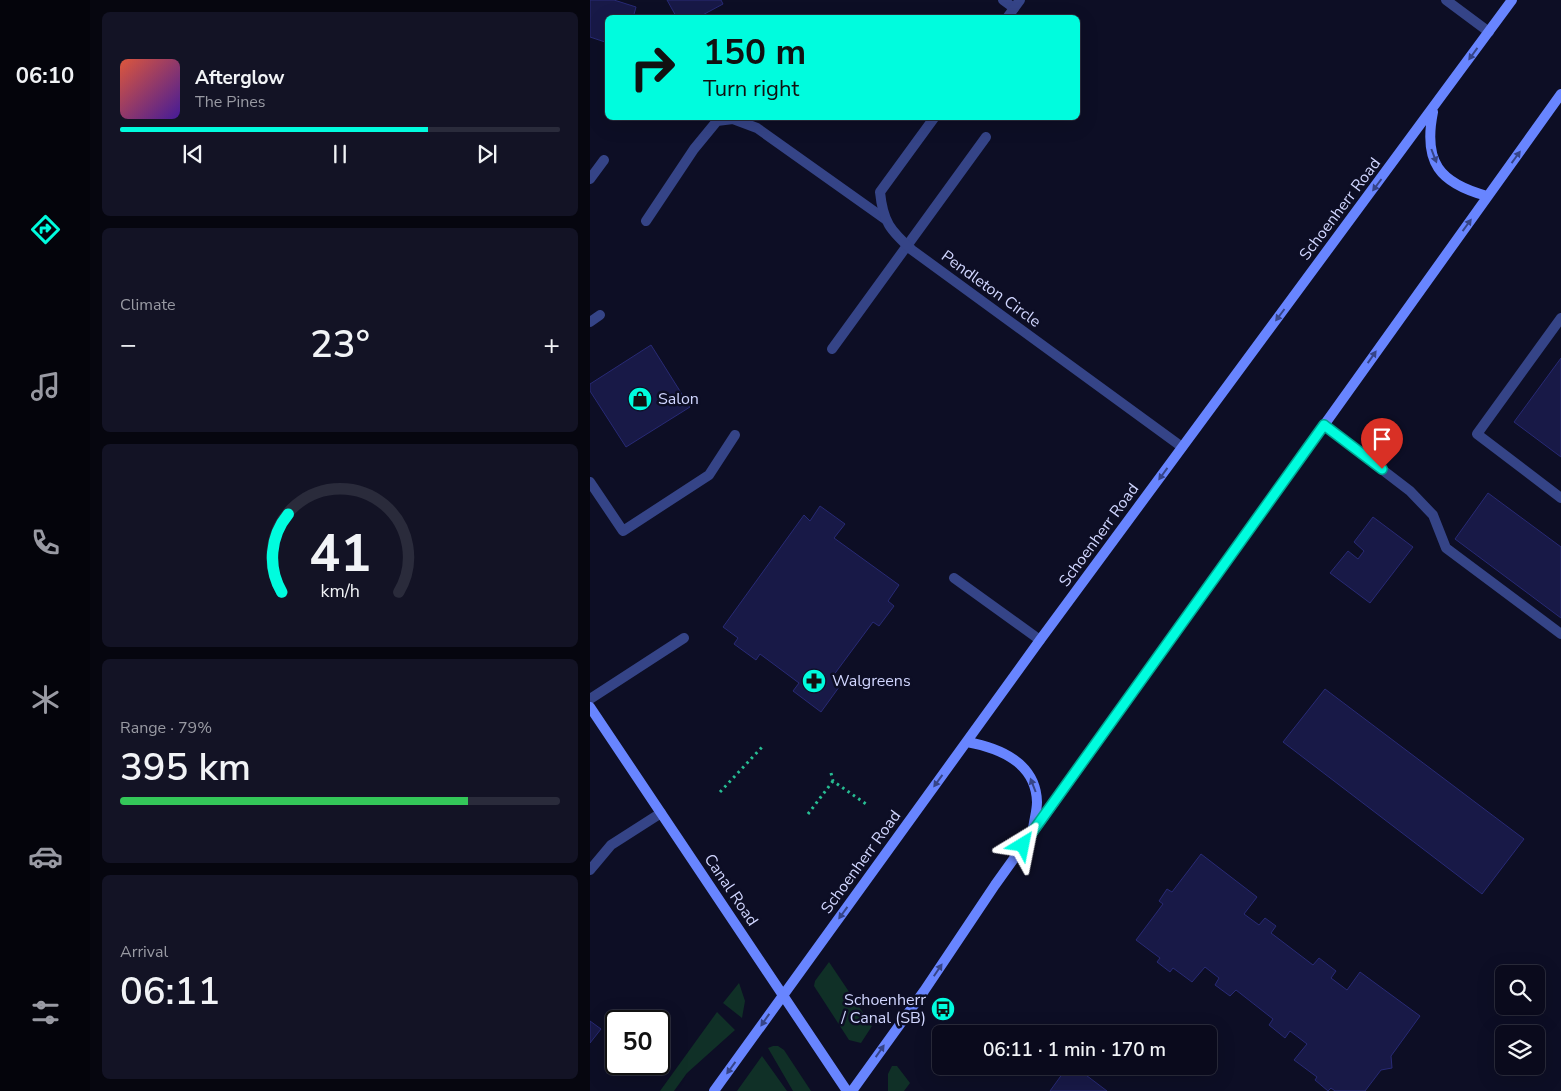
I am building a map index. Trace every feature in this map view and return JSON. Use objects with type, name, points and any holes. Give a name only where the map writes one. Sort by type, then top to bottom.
[{"type":"main road","name":"Schoenherr Road","points":[[714,1091],[1040,640],[1512,0]]},
{"type":"main road","points":[[852,1091],[924,991],[1032,832],[1561,94]]},
{"type":"main road","points":[[1433,109],[1428,134],[1432,154],[1440,170],[1452,183],[1464,190],[1487,196]]},
{"type":"main road","name":"Canal Road","points":[[590,707],[847,1091]]},
{"type":"main road","points":[[967,742],[1000,750],[1017,761],[1028,774],[1036,788],[1037,804],[1032,832]]},
{"type":"street","points":[[1003,0],[1017,4],[1009,15]]},
{"type":"street","points":[[1446,0],[1489,32]]},
{"type":"street","points":[[646,221],[694,149],[717,121],[725,120]]},
{"type":"street","points":[[736,120],[757,128],[885,218]]},
{"type":"street","name":"Pendleton Circle","points":[[933,120],[880,192],[882,212],[894,233],[906,245],[1182,447]]},
{"type":"street","points":[[832,349],[986,137]]},
{"type":"street","points":[[590,179],[604,160]]},
{"type":"street","points":[[590,322],[600,315]]},
{"type":"street","points":[[1561,318],[1477,434],[1561,498]]},
{"type":"street","points":[[1324,425],[1410,491],[1433,514],[1446,548],[1561,634]]},
{"type":"street","points":[[590,482],[623,530],[709,475],[735,435]]},
{"type":"street","points":[[954,578],[1040,640]]},
{"type":"street","points":[[590,699],[684,638]]},
{"type":"street","points":[[590,870],[611,845],[661,813]]},
{"type":"path","points":[[720,792],[763,746]]},
{"type":"path","points":[[808,814],[833,781],[832,773]]},
{"type":"path","points":[[833,781],[866,804]]},
{"type":"green space","points":[[829,962],[872,1026],[861,1043],[849,1040],[814,986],[815,981]]},
{"type":"green space","points":[[739,983],[745,1001],[742,1018],[723,1003]]},
{"type":"green space","points":[[717,1012],[735,1030],[687,1073],[674,1091],[660,1091]]},
{"type":"green space","points":[[778,1046],[784,1050],[811,1091],[793,1091],[768,1048]]},
{"type":"green space","points":[[762,1056],[787,1091],[737,1091]]},
{"type":"green space","points":[[892,1066],[897,1066],[910,1083],[904,1091],[888,1091],[888,1074]]},
{"type":"building","points":[[590,0],[614,0],[636,7],[634,15],[605,15],[605,42],[590,37]]},
{"type":"building","points":[[667,0],[721,0],[723,4],[703,15],[675,15]]},
{"type":"building","name":"Salon","points":[[651,345],[690,407],[626,447],[590,391],[590,384]]},
{"type":"building","points":[[1561,358],[1561,457],[1514,422]]},
{"type":"building","points":[[1488,493],[1561,547],[1561,618],[1455,539]]},
{"type":"building","points":[[820,506],[845,524],[834,538],[899,585],[888,601],[894,606],[879,626],[873,622],[833,676],[842,683],[821,712],[793,691],[799,683],[760,654],[756,660],[734,644],[738,638],[723,627],[804,515],[810,521]]},
{"type":"building","points":[[1373,517],[1413,547],[1370,603],[1330,573],[1348,551],[1358,559],[1364,551],[1354,542]]},
{"type":"building","points":[[1325,689],[1524,839],[1482,894],[1283,742]]},
{"type":"building","points":[[1201,854],[1257,897],[1244,914],[1259,925],[1265,918],[1276,926],[1271,933],[1313,965],[1319,958],[1336,971],[1331,978],[1347,990],[1360,972],[1420,1016],[1391,1056],[1392,1068],[1381,1070],[1365,1091],[1335,1091],[1331,1088],[1328,1091],[1315,1080],[1317,1077],[1294,1060],[1307,1044],[1290,1031],[1285,1038],[1269,1025],[1273,1019],[1236,990],[1230,996],[1215,985],[1219,978],[1205,967],[1192,982],[1173,968],[1170,972],[1157,962],[1160,958],[1136,940],[1163,904],[1159,901],[1167,889],[1172,892]]},
{"type":"building","points":[[590,1021],[601,1029],[590,1043]]},
{"type":"building","points":[[1062,1075],[1086,1075],[1107,1091],[1050,1091]]},
{"type":"place","name":"Salon","points":[[640,399]]},
{"type":"place","name":"Walgreens","points":[[814,681]]},
{"type":"place","name":"Schoenherr / Canal (SB)","points":[[943,1009]]},
{"type":"route","points":[[1023,845],[1324,425],[1382,469]]}]
